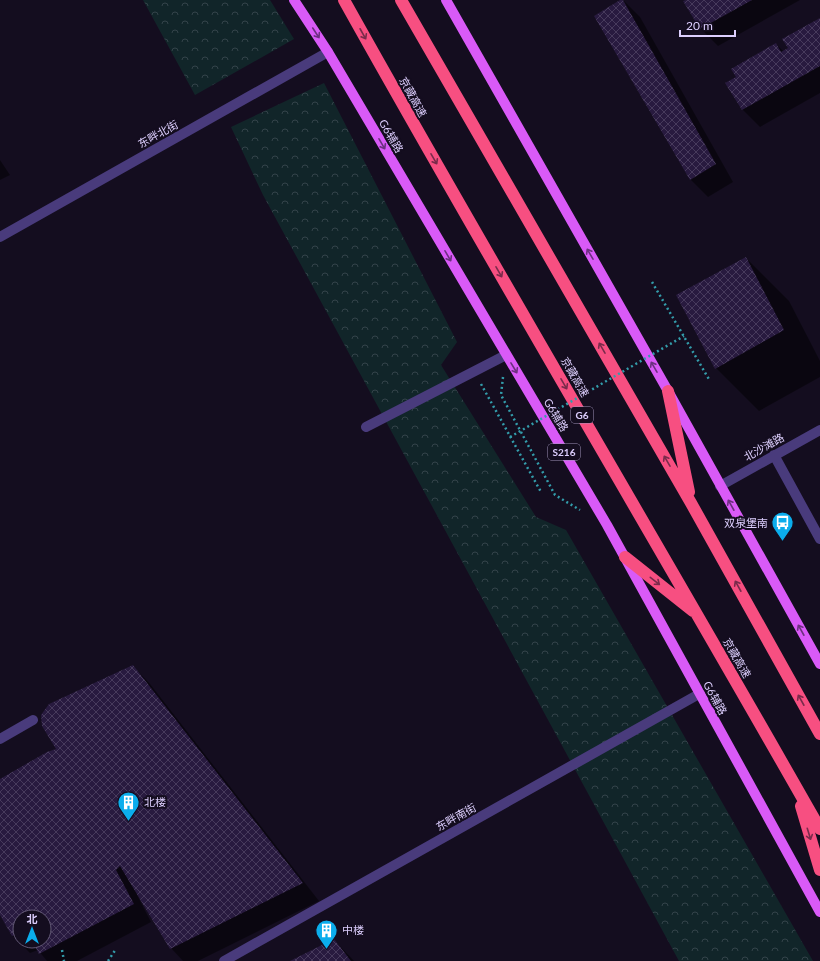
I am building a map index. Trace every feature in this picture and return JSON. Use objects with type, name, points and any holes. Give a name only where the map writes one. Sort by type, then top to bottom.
[{"type":"highway","name":"京藏高速","points":[[344,0],[409,117],[698,615],[820,829]]},
{"type":"highway","points":[[401,0],[691,503],[820,734]]},
{"type":"highway","points":[[668,391],[691,503]]},
{"type":"highway","points":[[625,557],[698,615]]},
{"type":"highway","points":[[794,784],[820,870]]},
{"type":"main road","name":"G6辅路","points":[[294,0],[328,52],[625,557],[820,912]]},
{"type":"main road","points":[[446,0],[668,391],[820,664]]},
{"type":"street","name":"东畔北街","points":[[0,237],[328,52]]},
{"type":"street","points":[[366,427],[506,355]]},
{"type":"street","name":"北沙滩路","points":[[720,486],[820,430]]},
{"type":"street","points":[[774,455],[820,539]]},
{"type":"street","name":"东畔南街","points":[[224,961],[699,694]]},
{"type":"street","points":[[0,739],[33,720]]},
{"type":"path","points":[[652,282],[710,381]]},
{"type":"path","points":[[510,437],[684,336]]},
{"type":"path","points":[[506,355],[501,395],[555,495],[581,510]]},
{"type":"path","points":[[480,383],[541,492]]},
{"type":"path","points":[[108,961],[116,949]]},
{"type":"path","points":[[62,950],[64,961]]},
{"type":"green space","points":[[143,0],[270,0],[294,39],[195,95]]},
{"type":"green space","points":[[324,83],[457,342],[441,365],[536,517],[566,530],[813,961],[679,961],[263,195],[231,127]]},
{"type":"building","points":[[620,0],[623,0],[716,164],[690,180],[594,16]]},
{"type":"building","points":[[752,0],[700,29],[683,1]]},
{"type":"building","points":[[820,18],[820,66],[742,110],[725,83],[736,77],[731,69],[776,43],[781,52],[788,48],[782,39]]},
{"type":"building","points":[[746,257],[784,330],[715,369],[676,295]]},
{"type":"building","name":"北楼","points":[[133,665],[303,883],[170,949],[120,866],[116,870],[134,904],[52,947],[52,909],[12,909],[12,936],[0,915],[0,779],[47,752],[56,749],[42,726],[41,715],[49,704]]},
{"type":"building","name":"中楼","points":[[334,939],[351,961],[290,961]]},
{"type":"building","name":"北楼","points":[[36,949],[48,949],[39,954]]},
{"type":"place","name":"双泉堡南","points":[[783,542]]},
{"type":"place","name":"北楼","points":[[128,822]]},
{"type":"place","name":"中楼","points":[[327,950]]}]
